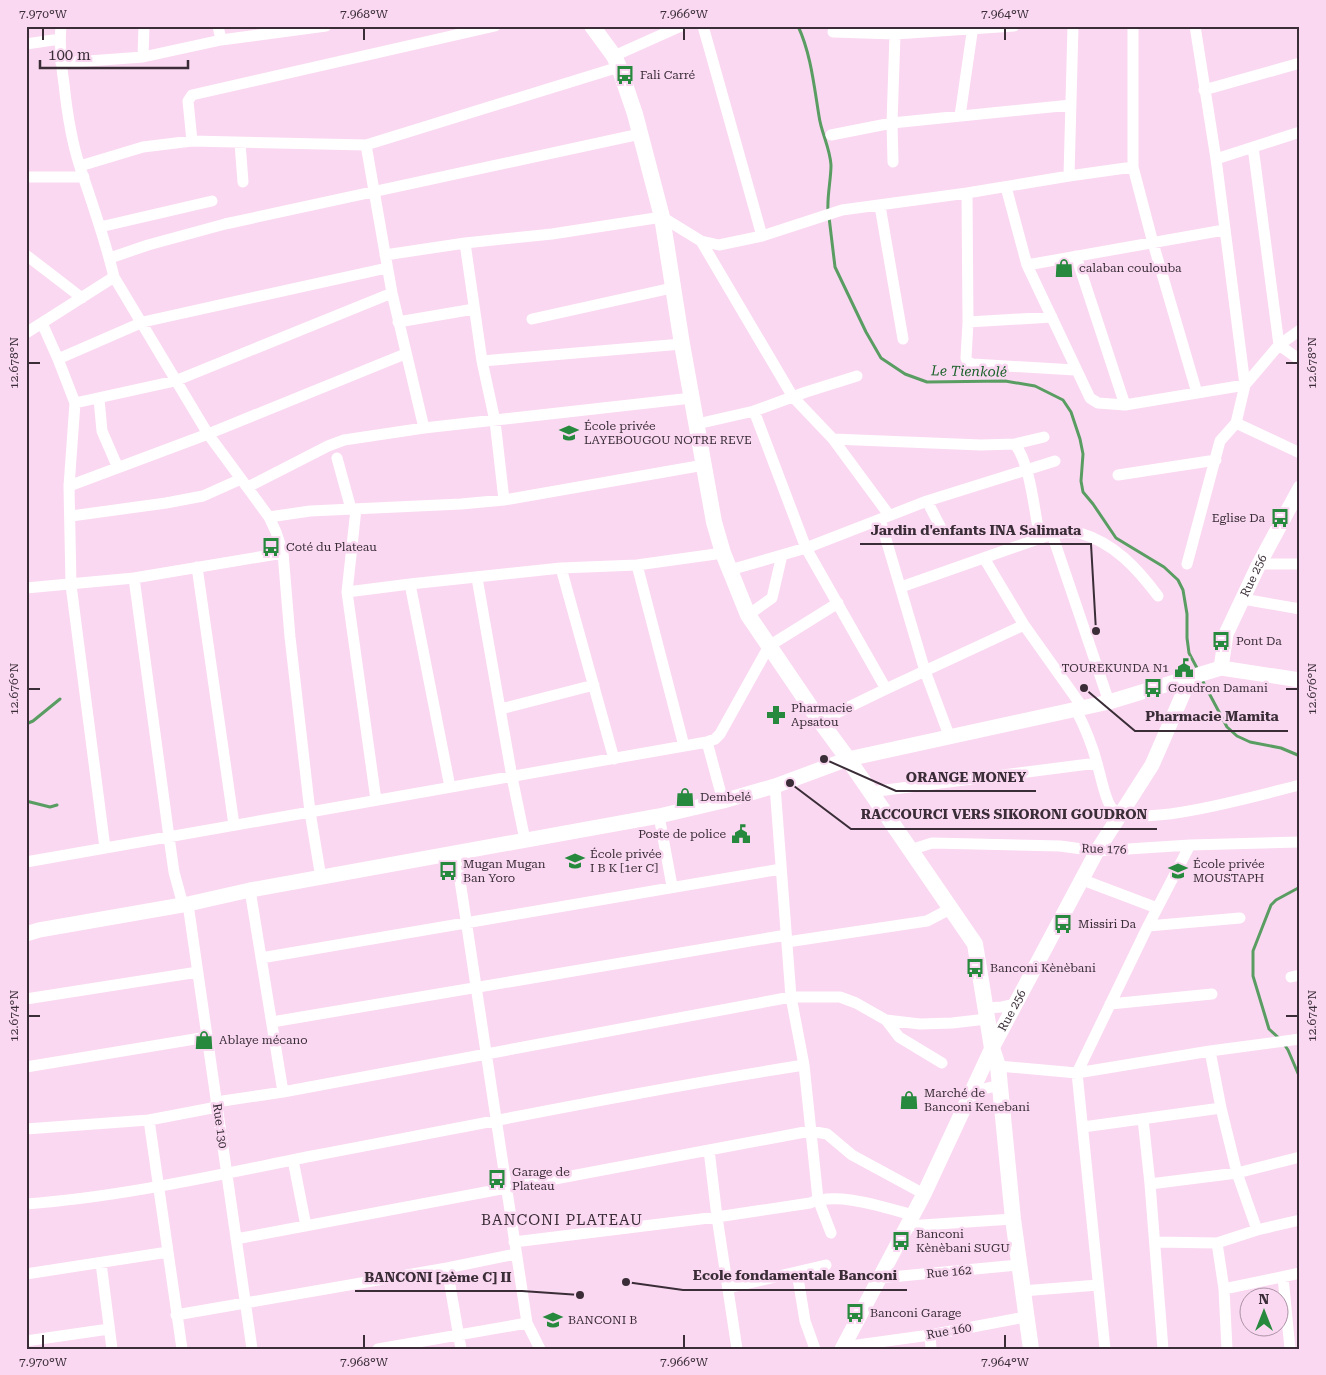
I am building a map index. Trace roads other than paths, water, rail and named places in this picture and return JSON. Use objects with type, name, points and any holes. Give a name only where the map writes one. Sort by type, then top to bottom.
[{"type":"main road","points":[[592,26],[616,62],[635,114],[662,217],[672,288],[714,522],[723,553],[748,615],[820,722],[848,759],[975,944],[992,1048],[998,1066],[1013,1219],[1030,1349]]},
{"type":"street","points":[[61,26],[61,63],[67,116],[114,277],[143,322],[175,381],[208,434],[269,517],[276,532],[282,553],[310,812],[321,878]]},
{"type":"street","points":[[143,56],[144,26]]},
{"type":"street","points":[[218,26],[221,40]]},
{"type":"street","points":[[61,63],[143,56],[221,40],[326,26]]},
{"type":"street","points":[[192,141],[188,101],[192,95],[495,26]]},
{"type":"street","points":[[26,177],[82,172],[143,147],[192,141],[366,145],[616,62],[681,26]]},
{"type":"street","points":[[703,26],[762,236]]},
{"type":"street","points":[[833,32],[895,34],[922,30],[1014,26]]},
{"type":"street","points":[[1069,176],[1073,26]]},
{"type":"street","points":[[1133,26],[1133,167],[1197,393]]},
{"type":"street","points":[[1187,564],[1220,441],[1236,423],[1244,385],[1216,160],[1195,26]]},
{"type":"street","points":[[960,116],[972,28]]},
{"type":"street","points":[[893,162],[892,123],[895,34]]},
{"type":"street","points":[[26,44],[60,39]]},
{"type":"street","points":[[1204,90],[1300,63]]},
{"type":"street","points":[[831,134],[892,123],[1071,105]]},
{"type":"street","points":[[1216,160],[1300,132]]},
{"type":"street","points":[[110,258],[148,245],[224,224],[640,134]]},
{"type":"street","points":[[240,143],[243,182]]},
{"type":"street","points":[[366,145],[392,293],[424,428]]},
{"type":"street","points":[[1253,147],[1279,345],[1300,360]]},
{"type":"street","points":[[385,255],[465,243],[552,234],[662,217],[700,241],[719,245],[762,236],[842,210],[880,206],[1133,167]]},
{"type":"street","points":[[1006,187],[1027,265],[1090,398],[1098,403],[1125,405],[1244,385],[1279,345],[1300,330]]},
{"type":"street","points":[[967,193],[968,322],[966,358],[968,362],[973,364],[1076,370]]},
{"type":"street","points":[[100,227],[212,201]]},
{"type":"street","points":[[880,206],[903,339]]},
{"type":"street","points":[[1027,265],[1224,230]]},
{"type":"street","points":[[700,241],[793,397],[833,439],[884,517],[924,671],[950,738]]},
{"type":"street","points":[[465,243],[482,361],[496,421],[504,500]]},
{"type":"street","points":[[26,255],[82,298]]},
{"type":"street","points":[[1076,256],[1125,405]]},
{"type":"street","points":[[58,359],[143,322],[387,268]]},
{"type":"street","points":[[26,333],[114,277]]},
{"type":"street","points":[[532,319],[672,288]]},
{"type":"street","points":[[75,403],[175,381],[392,293]]},
{"type":"street","points":[[398,322],[474,309]]},
{"type":"street","points":[[968,322],[1052,317]]},
{"type":"street","points":[[42,323],[75,403],[69,486],[71,516],[70,585],[105,848]]},
{"type":"street","points":[[482,361],[682,344]]},
{"type":"street","points":[[69,486],[208,434],[405,354]]},
{"type":"street","points":[[696,424],[754,411],[857,376]]},
{"type":"street","points":[[99,398],[102,431],[118,468]]},
{"type":"street","points":[[71,516],[203,496],[244,483],[336,443],[424,428],[692,398]]},
{"type":"street","points":[[754,411],[806,548],[886,689]]},
{"type":"street","points":[[1236,423],[1300,453]]},
{"type":"street","points":[[833,439],[981,445],[1015,444],[1044,437]]},
{"type":"street","points":[[1015,444],[1021,452],[1026,469],[1040,538]]},
{"type":"street","points":[[338,458],[353,509],[347,592],[376,800]]},
{"type":"street","points":[[1118,475],[1216,460]]},
{"type":"street","points":[[730,570],[806,548],[927,501],[1055,461]]},
{"type":"street","points":[[269,517],[310,511],[461,504],[504,500],[704,465]]},
{"type":"street","name":"Rue 256","points":[[1221,668],[1226,634],[1259,564],[1298,494]]},
{"type":"street","points":[[927,501],[940,528]]},
{"type":"street","points":[[901,586],[1052,534],[1078,532],[1114,548],[1142,574],[1158,596]]},
{"type":"street","points":[[1052,534],[1109,702]]},
{"type":"street","points":[[26,588],[134,578],[282,553]]},
{"type":"street","points":[[347,592],[562,568],[637,565],[723,553]]},
{"type":"street","points":[[748,615],[772,598],[782,554]]},
{"type":"street","points":[[984,558],[1024,624],[1080,709],[1111,807],[1120,814],[1132,817],[1158,816],[1214,806],[1300,784]]},
{"type":"street","points":[[1259,564],[1300,564]]},
{"type":"street","points":[[637,565],[684,746]]},
{"type":"street","points":[[197,568],[234,825]]},
{"type":"street","points":[[562,568],[614,759]]},
{"type":"street","name":"Rue 130","points":[[134,578],[174,872],[185,904],[198,972],[252,1349]]},
{"type":"street","points":[[476,578],[525,840]]},
{"type":"street","points":[[410,584],[450,787]]},
{"type":"street","points":[[1243,599],[1300,609]]},
{"type":"street","points":[[26,862],[707,742],[715,739],[720,734],[769,646],[838,603]]},
{"type":"street","points":[[820,722],[1024,624]]},
{"type":"street","points":[[26,934],[250,890],[659,816],[723,802],[775,786],[848,759],[1109,702],[1221,668],[1300,680]]},
{"type":"street","name":"Rue 256","points":[[842,1348],[924,1194],[992,1048],[1097,851],[1152,765],[1190,678]]},
{"type":"street","points":[[501,709],[594,685]]},
{"type":"street","points":[[707,742],[723,802]]},
{"type":"street","points":[[870,792],[1097,763]]},
{"type":"street","points":[[775,786],[791,997],[804,1065],[818,1200],[831,1233]]},
{"type":"street","points":[[659,816],[672,886]]},
{"type":"street","name":"Rue 176","points":[[910,850],[932,843],[1060,846],[1097,851],[1190,845],[1300,842]]},
{"type":"street","points":[[1105,1349],[1077,1074],[1148,926],[1190,845]]},
{"type":"street","points":[[456,854],[526,1323],[540,1349]]},
{"type":"street","points":[[261,958],[782,868]]},
{"type":"street","points":[[1082,880],[1157,908]]},
{"type":"street","points":[[250,890],[283,1092]]},
{"type":"street","points":[[272,1022],[786,938],[927,921],[950,909]]},
{"type":"street","points":[[1148,926],[1240,918]]},
{"type":"street","points":[[26,999],[198,972]]},
{"type":"street","points":[[1110,1004],[1212,994]]},
{"type":"street","points":[[26,1129],[149,1120],[486,1053],[791,997],[840,997],[856,1003],[886,1020],[920,1024],[952,1023],[1016,1004]]},
{"type":"street","points":[[886,1020],[899,1037],[942,1063]]},
{"type":"street","points":[[26,1067],[207,1037]]},
{"type":"street","points":[[998,1066],[1077,1074],[1210,1051],[1300,1039]]},
{"type":"street","points":[[1210,1051],[1221,1108],[1237,1173],[1257,1230]]},
{"type":"street","points":[[26,1204],[64,1201],[159,1186],[696,1082],[804,1065]]},
{"type":"street","points":[[971,1092],[1000,1085]]},
{"type":"street","points":[[1083,1126],[1221,1108]]},
{"type":"street","points":[[1143,1119],[1163,1349]]},
{"type":"street","points":[[149,1120],[182,1349]]},
{"type":"street","points":[[236,1239],[810,1131],[827,1134],[852,1155],[924,1194]]},
{"type":"street","points":[[709,1150],[737,1349]]},
{"type":"street","points":[[1150,1184],[1237,1173],[1300,1157]]},
{"type":"street","points":[[293,1160],[306,1226]]},
{"type":"street","points":[[514,1242],[717,1217],[810,1203],[818,1200],[848,1200],[910,1220],[1013,1219]]},
{"type":"street","points":[[1155,1242],[1217,1243],[1257,1230],[1300,1220]]},
{"type":"street","points":[[1217,1243],[1224,1289],[1227,1349]]},
{"type":"street","points":[[26,1274],[168,1252]]},
{"type":"street","points":[[176,1315],[447,1268],[516,1254]]},
{"type":"street","points":[[101,1263],[112,1349]]},
{"type":"street","points":[[728,1288],[826,1265]]},
{"type":"street","name":"Rue 162","points":[[880,1278],[1019,1265]]},
{"type":"street","points":[[447,1268],[461,1349]]},
{"type":"street","points":[[797,1272],[805,1321],[815,1349]]},
{"type":"street","points":[[1224,1289],[1300,1273]]},
{"type":"street","points":[[1284,1277],[1290,1349]]},
{"type":"street","points":[[1022,1291],[1098,1285]]},
{"type":"street","name":"Rue 160","points":[[842,1348],[930,1335],[1025,1317]]},
{"type":"street","points":[[378,1349],[526,1323]]},
{"type":"street","points":[[26,1341],[109,1329]]},
{"type":"street","points":[[930,1335],[931,1349]]},
{"type":"waterway","name":"Le Tienkolé","points":[[798,26],[809,59],[820,122],[831,165],[828,211]]},
{"type":"waterway","name":"Le Tienkolé","points":[[829,217],[835,267],[866,332],[881,358],[905,374],[927,382],[1005,381],[1035,386],[1063,400],[1071,412],[1080,439],[1083,454],[1081,481],[1083,492],[1116,538],[1164,567],[1178,580],[1183,590],[1187,614],[1189,653],[1198,670]]},
{"type":"waterway","name":"Le Tienkolé","points":[[1201,678],[1227,727],[1237,736],[1250,742],[1281,748],[1300,756]]},
{"type":"waterway","points":[[26,724],[33,721],[60,699]]},
{"type":"waterway","points":[[26,801],[50,807],[57,805]]},
{"type":"waterway","name":"Le Tienkolé","points":[[1280,1039],[1269,1029],[1253,976],[1253,951],[1271,905],[1276,900],[1300,887]]},
{"type":"waterway","name":"Le Tienkolé","points":[[1284,1044],[1300,1078]]},
{"type":"place","name":"Fali Carré","points":[[625,75]]},
{"type":"place","name":"calaban coulouba","points":[[1064,268]]},
{"type":"place","name":"École privée LAYEBOUGOU NOTRE REVE","points":[[569,433]]},
{"type":"place","name":"Eglise Da","points":[[1280,518]]},
{"type":"place","name":"Coté du Plateau","points":[[271,547]]},
{"type":"place","name":"Jardin d'enfants INA Salimata","points":[[1096,631]]},
{"type":"place","name":"Pont Da","points":[[1221,641]]},
{"type":"place","name":"TOUREKUNDA N1","points":[[1184,668]]},
{"type":"place","name":"Pharmacie Mamita","points":[[1084,688]]},
{"type":"place","name":"Goudron Damani","points":[[1153,688]]},
{"type":"place","name":"Pharmacie Apsatou","points":[[776,715]]},
{"type":"place","name":"ORANGE MONEY","points":[[824,759]]},
{"type":"place","name":"RACCOURCI VERS SIKORONI GOUDRON","points":[[790,783]]},
{"type":"place","name":"Dembelé","points":[[685,797]]},
{"type":"place","name":"Poste de police","points":[[741,834]]},
{"type":"place","name":"École privée I B K [1er C]","points":[[575,861]]},
{"type":"place","name":"Mugan Mugan Ban Yoro","points":[[448,871]]},
{"type":"place","name":"École privée MOUSTAPH","points":[[1178,871]]},
{"type":"place","name":"Missiri Da","points":[[1063,924]]},
{"type":"place","name":"Banconi Kènèbani","points":[[975,968]]},
{"type":"place","name":"Ablaye mécano","points":[[204,1040]]},
{"type":"place","name":"Marché de Banconi Kenebani","points":[[909,1100]]},
{"type":"place","name":"Garage de Plateau","points":[[497,1179]]},
{"type":"place","name":"Banconi Kènèbani SUGU","points":[[901,1241]]},
{"type":"place","name":"Ecole fondamentale Banconi","points":[[626,1282]]},
{"type":"place","name":"BANCONI [2ème C] II","points":[[580,1295]]},
{"type":"place","name":"Banconi Garage","points":[[855,1313]]},
{"type":"place","name":"BANCONI B","points":[[553,1320]]},
{"type":"district","name":"BANCONI PLATEAU","points":[[562,1220]]}]
